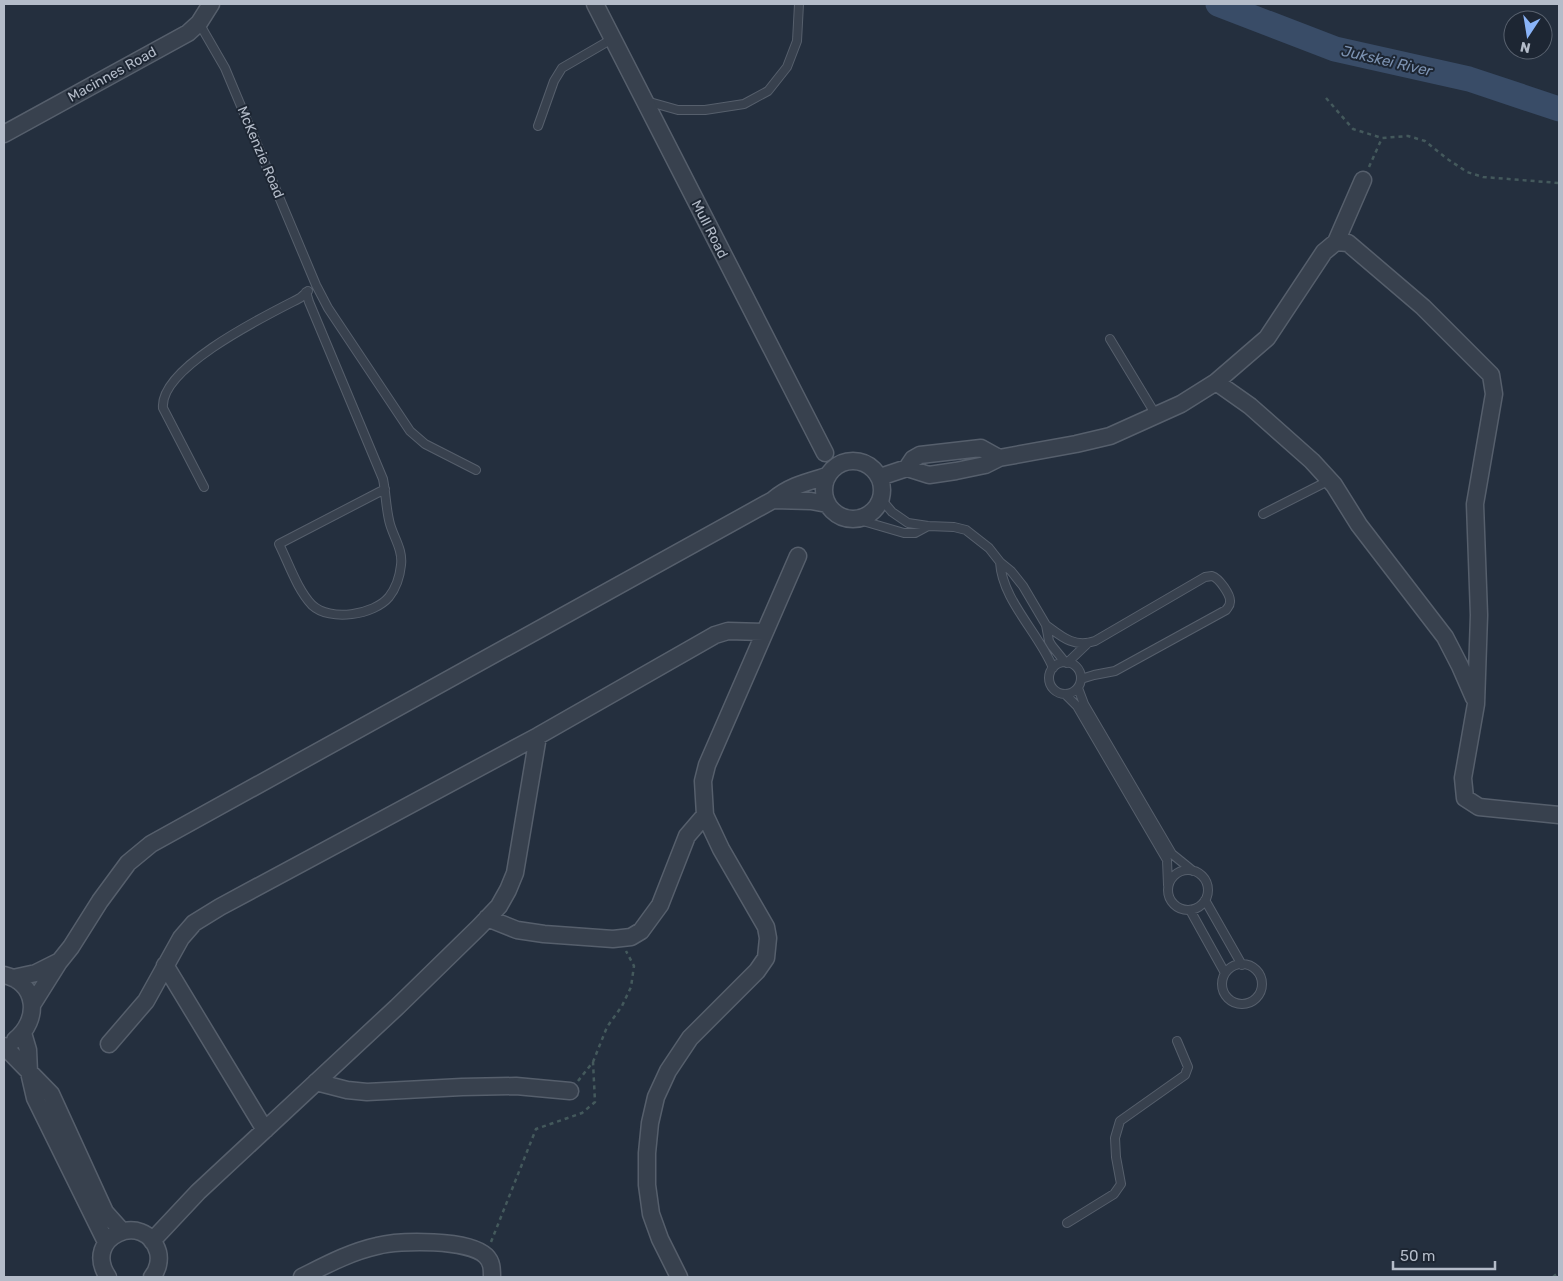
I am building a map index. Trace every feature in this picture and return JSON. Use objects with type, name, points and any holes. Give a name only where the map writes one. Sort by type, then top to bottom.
[{"type":"street","name":"Macinnes Road","points":[[4,134],[188,33],[198,23],[211,4]]},
{"type":"street","name":"Mull Road","points":[[595,4],[825,454]]},
{"type":"street","points":[[880,477],[907,468],[929,475],[985,465],[999,458],[1110,436],[1181,404],[1216,382],[1267,338],[1324,252],[1336,242],[1363,180]]},
{"type":"street","points":[[1336,242],[1348,243],[1423,307],[1491,375],[1494,394],[1475,504],[1479,615],[1476,704],[1463,778],[1465,798],[1479,807],[1559,815]]},
{"type":"street","points":[[1216,382],[1250,406],[1312,461],[1330,480],[1359,526],[1445,637],[1476,704]]},
{"type":"street","points":[[849,461],[867,464],[880,477],[883,488],[878,507],[872,513],[856,520],[839,516],[827,504],[824,495],[824,485],[827,476],[840,464],[849,461]]},
{"type":"street","points":[[32,1005],[100,900],[128,863],[151,844],[773,500],[782,492],[796,485],[827,476]]},
{"type":"street","points":[[773,500],[811,501],[827,504]]},
{"type":"street","points":[[680,1277],[660,1239],[652,1214],[647,1185],[647,1153],[650,1123],[656,1097],[668,1070],[690,1038],[757,971],[766,958],[768,949],[766,927],[721,850],[705,815],[702,781],[707,765],[798,556]]},
{"type":"street","points":[[109,1044],[146,1001],[177,944],[194,924],[220,907],[538,736],[715,635],[728,631],[764,632]]},
{"type":"street","points":[[152,1241],[198,1192],[397,1007],[498,906],[508,890],[515,873],[538,736]]},
{"type":"street","points":[[487,918],[517,930],[544,934],[613,940],[631,937],[642,931],[660,905],[687,836],[705,815]]},
{"type":"street","points":[[9,976],[36,973],[59,962]]},
{"type":"street","points":[[165,965],[265,1130]]},
{"type":"street","points":[[9,976],[26,989],[32,1005],[32,1015],[29,1025],[23,1033],[4,1045],[51,1094],[105,1212],[122,1231]]},
{"type":"street","points":[[23,1033],[28,1050],[29,1072],[35,1098],[106,1242]]},
{"type":"street","points":[[316,1082],[347,1090],[367,1092],[498,1086],[570,1090]]},
{"type":"street","points":[[104,1276],[101,1259],[102,1250],[106,1242],[122,1231],[132,1230],[141,1232],[156,1246],[159,1255],[154,1276]]},
{"type":"street","points":[[302,1277],[338,1258],[378,1245],[425,1242],[456,1244],[474,1248],[486,1255],[492,1264],[492,1277]]},
{"type":"lane","points":[[644,101],[678,110],[705,110],[744,104],[768,91],[787,67],[797,41],[799,4]]},
{"type":"lane","name":"McKenzie Road","points":[[198,23],[225,68],[316,285],[328,308],[410,431],[425,444],[476,470]]},
{"type":"lane","points":[[538,126],[554,81],[562,68],[612,39]]},
{"type":"lane","points":[[204,486],[163,408],[164,398],[180,376],[217,344],[300,298],[316,285]]},
{"type":"lane","points":[[306,292],[383,479],[385,489],[390,524],[400,550],[401,563],[397,582],[388,598],[367,611],[350,616],[322,612],[313,606],[302,592],[279,544],[385,489]]},
{"type":"lane","points":[[1110,339],[1156,415]]},
{"type":"lane","points":[[1263,514],[1330,480]]},
{"type":"lane","points":[[881,499],[892,512],[908,523],[928,526],[954,526],[966,530],[989,548],[1000,562],[1011,571],[1023,586],[1046,625],[1049,641],[1066,662],[1077,668],[1081,679],[1078,688],[1074,692],[1065,694],[1056,692],[1050,685],[1049,676],[1053,668],[1058,664],[1066,662],[1088,643]]},
{"type":"lane","points":[[856,520],[904,533],[915,533],[928,526]]},
{"type":"lane","points":[[1000,562],[1001,575],[1009,594],[1044,648],[1053,668]]},
{"type":"lane","points":[[1046,625],[1069,641],[1079,644],[1088,643],[1095,641],[1209,576],[1214,576],[1219,580],[1230,599],[1226,610],[1112,672],[1081,679]]},
{"type":"lane","points":[[1065,694],[1077,706],[1167,860],[1168,896],[1172,903],[1178,908],[1190,910],[1198,908],[1205,900],[1208,890],[1205,880],[1172,854],[1084,704],[1078,688]]},
{"type":"lane","points":[[1168,885],[1173,876],[1178,873],[1188,870],[1193,871]]},
{"type":"lane","points":[[1205,900],[1242,965]]},
{"type":"lane","points":[[1190,910],[1226,973]]},
{"type":"lane","points":[[1242,965],[1254,969],[1261,980],[1260,992],[1252,1002],[1239,1004],[1228,998],[1222,987],[1222,979],[1234,966],[1242,965]]},
{"type":"lane","points":[[1067,1223],[1119,1190],[1121,1184],[1115,1138],[1120,1121],[1188,1071],[1186,1060],[1177,1042]]},
{"type":"path","points":[[1326,98],[1353,130],[1382,138],[1408,136],[1425,141],[1467,172],[1483,177],[1559,183]]},
{"type":"path","points":[[1363,180],[1382,138]]},
{"type":"path","points":[[570,1090],[593,1062],[608,1027],[622,1006],[631,987],[634,966],[620,939]]},
{"type":"path","points":[[486,1255],[536,1129],[582,1112],[595,1102],[593,1062]]},
{"type":"path","points":[[1553,1277],[1559,1272]]},
{"type":"waterway","name":"Jukskei River","points":[[1218,4],[1335,49],[1469,79],[1559,109]]}]
